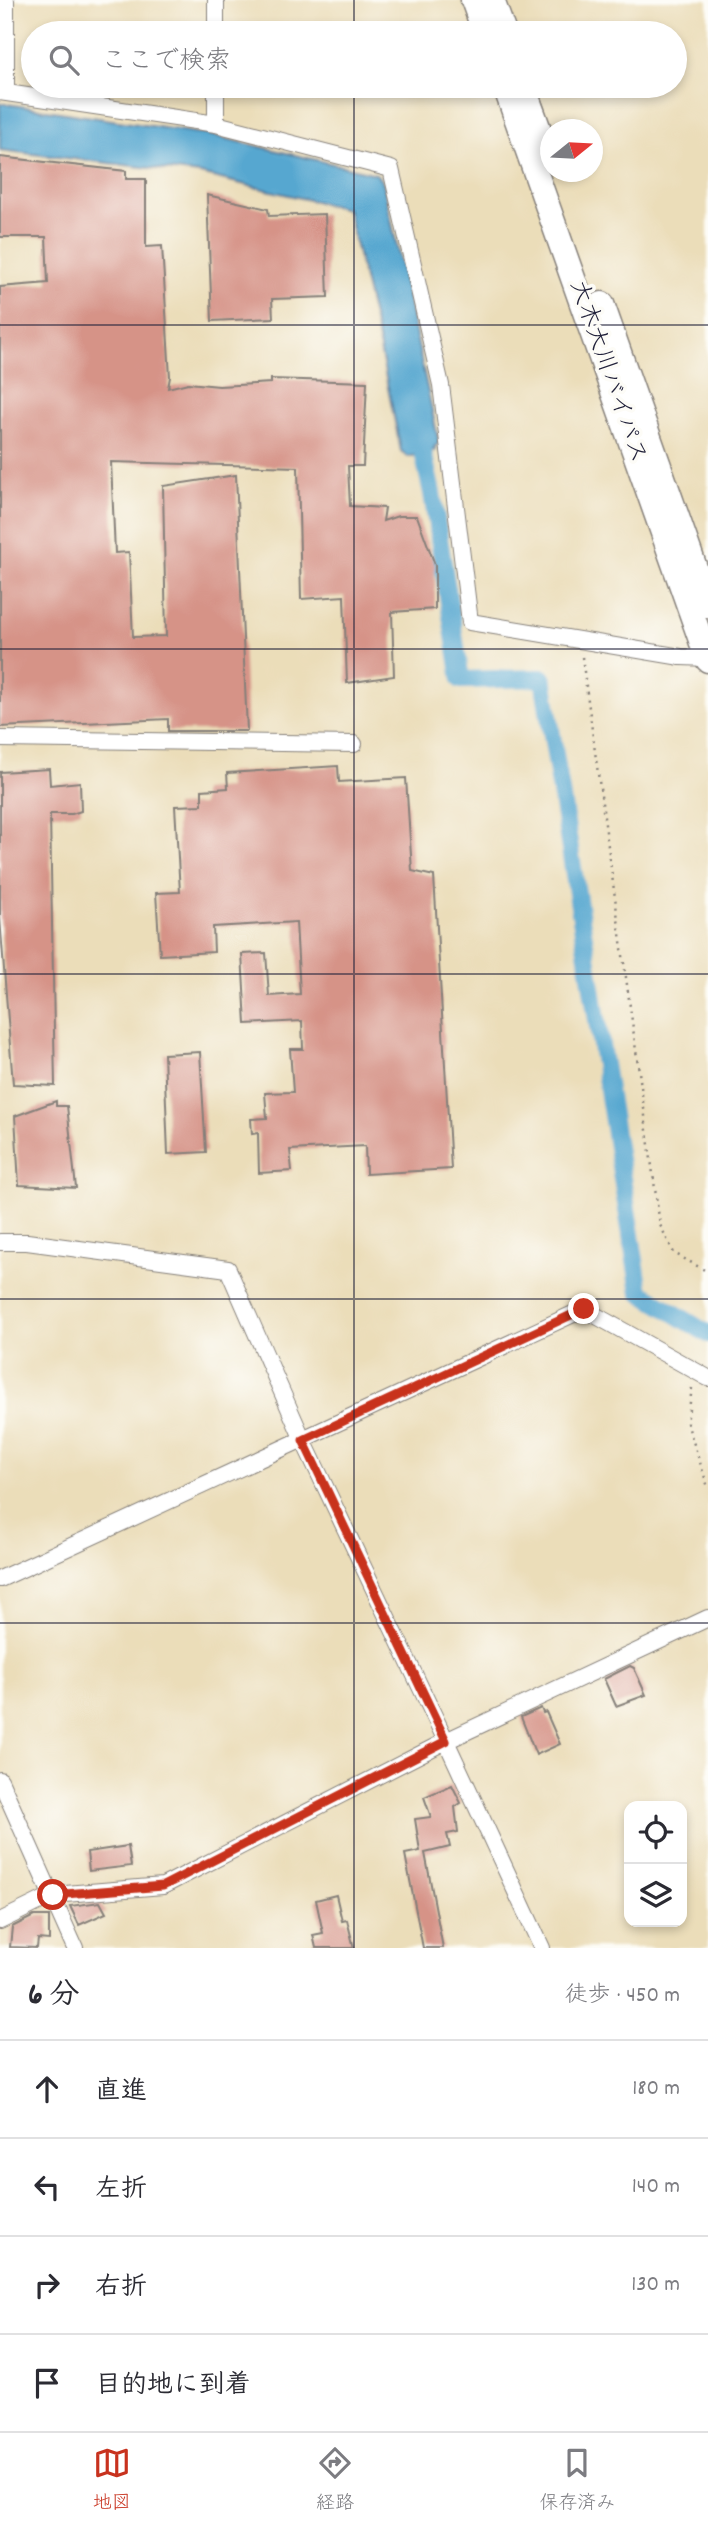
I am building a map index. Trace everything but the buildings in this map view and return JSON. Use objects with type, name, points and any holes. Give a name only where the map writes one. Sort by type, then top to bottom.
[{"type":"highway","points":[[473,0],[481,21]]},
{"type":"highway","points":[[492,0],[500,21]]},
{"type":"highway","name":"大木大川バイパス","points":[[509,98],[708,658]]},
{"type":"highway","points":[[527,98],[540,132]]},
{"type":"highway","name":"大木大川バイパス","points":[[558,182],[708,605]]},
{"type":"street","points":[[6,0],[3,92],[21,95]]},
{"type":"street","points":[[216,0],[216,21]]},
{"type":"street","points":[[43,98],[216,124],[391,169],[441,385],[470,622],[681,657],[708,658]]},
{"type":"street","points":[[216,98],[216,124]]},
{"type":"street","points":[[0,739],[354,744]]},
{"type":"street","points":[[0,1242],[27,1242],[228,1269],[303,1440],[542,1948]]},
{"type":"street","points":[[0,1579],[584,1309],[701,1374]]},
{"type":"street","points":[[0,1921],[53,1895],[163,1886],[446,1741],[708,1618]]},
{"type":"street","points":[[0,1780],[75,1948]]},
{"type":"path","points":[[580,640],[660,1225],[674,1253],[708,1272]]},
{"type":"path","points":[[701,1374],[687,1423],[708,1487]]},
{"type":"water","points":[[0,103],[210,135],[376,174],[383,182],[439,443],[434,447],[436,450],[408,457],[401,451],[376,329],[347,209],[200,174],[0,150]]},
{"type":"waterway","points":[[418,430],[432,493],[461,680],[543,678],[640,1292],[708,1334]]},
{"type":"route","points":[[53,1895],[163,1886],[446,1741],[303,1440],[584,1309]]}]
